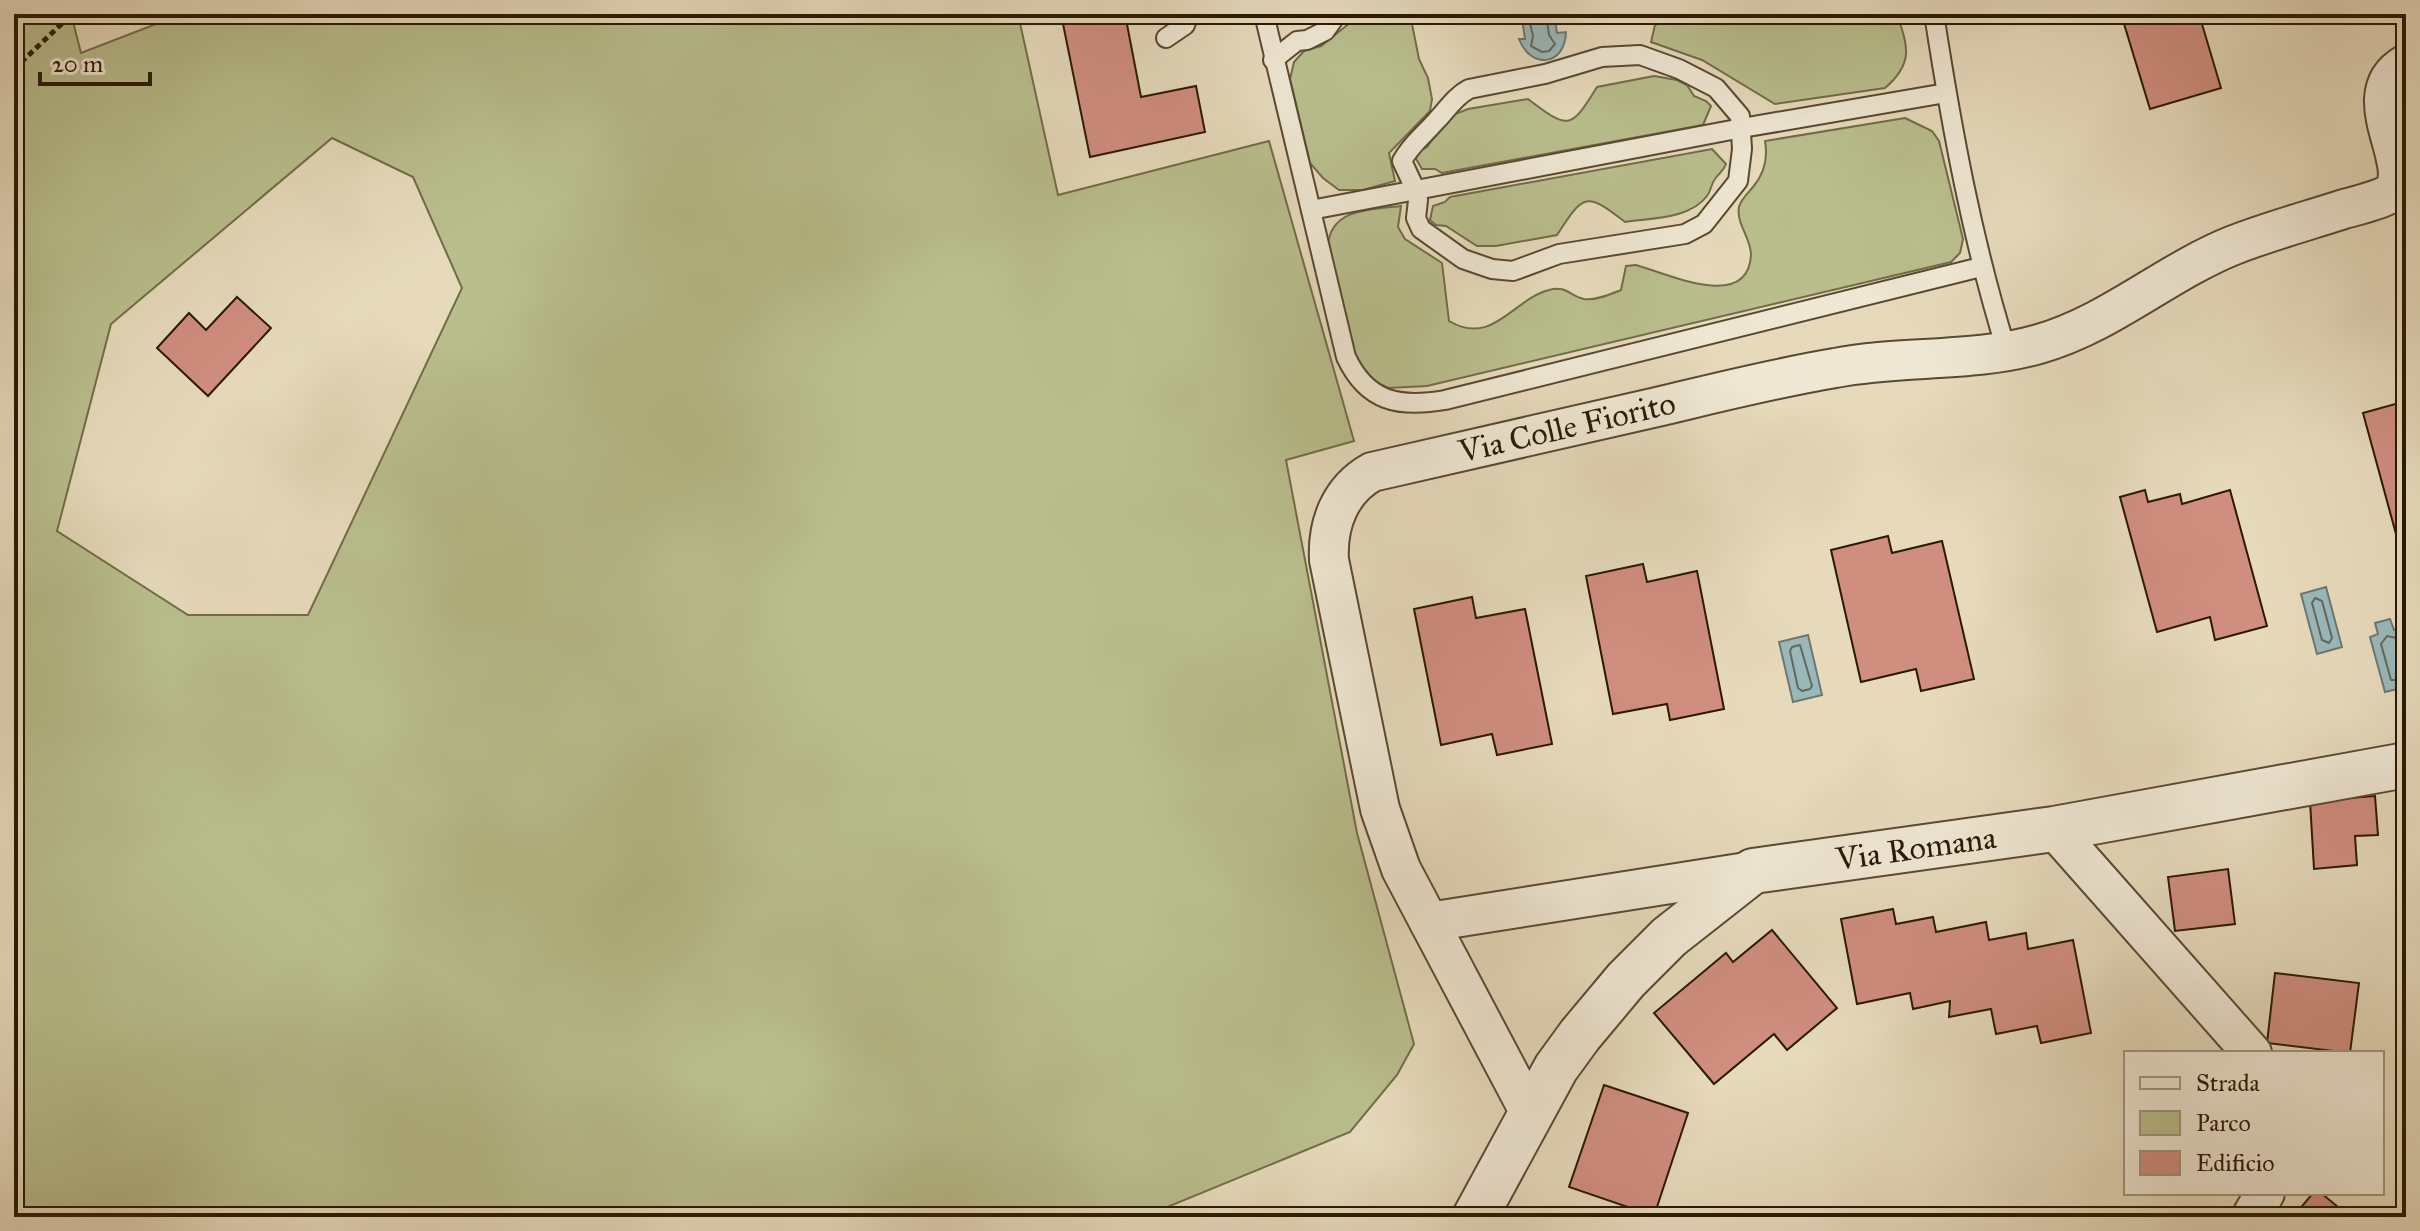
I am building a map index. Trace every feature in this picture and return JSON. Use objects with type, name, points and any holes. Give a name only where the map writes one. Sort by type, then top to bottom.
[{"type":"street","name":"Via Colle Fiorito","points":[[1530,1113],[1401,869],[1380,809],[1329,560],[1329,538],[1335,514],[1344,497],[1357,482],[1372,472],[1789,376],[1886,360],[2007,352],[2042,343],[2093,322],[2206,256],[2253,237],[2377,199],[2396,189],[2405,176],[2405,166],[2386,94],[2395,72],[2406,64]]},
{"type":"street","name":"Via Romana","points":[[1475,1217],[1566,1053],[1634,970],[1687,921],[1753,871],[2054,829],[2406,765]]},
{"type":"street","points":[[2054,829],[2250,1051]]},
{"type":"street","points":[[1429,922],[1753,871]]},
{"type":"street","points":[[2251,1217],[2264,1195]]},
{"type":"lane","points":[[1166,38],[1185,25],[1189,14]]},
{"type":"lane","points":[[1264,14],[1342,345],[1351,369],[1368,390],[1380,397],[1409,404],[1445,400],[1981,267]]},
{"type":"lane","points":[[1273,60],[1297,41],[1307,40],[1325,31],[1337,14]]},
{"type":"lane","points":[[1934,14],[1963,186],[1981,267],[2007,352]]},
{"type":"lane","points":[[1640,55],[1679,69],[1716,88],[1734,108],[1742,128],[1738,181],[1704,224],[1675,237],[1559,254],[1513,271],[1472,263],[1421,229],[1416,218],[1416,191],[1402,161],[1411,145],[1459,95],[1469,89],[1545,74],[1602,57],[1640,55]]},
{"type":"lane","points":[[1311,210],[1742,128],[1946,93]]},
{"type":"path","points":[[14,69],[72,14]]},
{"type":"green space","points":[[14,14],[71,14],[81,53],[182,14],[1018,14],[1058,195],[1269,141],[1354,441],[1286,460],[1357,833],[1414,1044],[1397,1075],[1350,1132],[1143,1217],[14,1217]],"holes":[[[332,138],[413,177],[462,288],[308,615],[188,615],[57,531],[111,324]]]},
{"type":"green space","points":[[1361,14],[1410,14],[1419,59],[1428,78],[1432,99],[1430,111],[1389,153],[1395,181],[1363,190],[1339,190],[1310,163],[1290,79],[1294,62],[1304,51],[1321,46]]},
{"type":"green space","points":[[1663,14],[1897,14],[1906,54],[1901,71],[1885,88],[1775,104],[1702,60],[1651,42],[1655,25],[1665,21]]},
{"type":"green space","points":[[1654,76],[1687,85],[1694,96],[1711,106],[1703,125],[1442,173],[1435,169],[1422,169],[1415,157],[1427,147],[1450,116],[1468,109],[1528,99],[1552,116],[1567,121],[1580,112],[1597,87]]},
{"type":"green space","points":[[1905,118],[1932,131],[1939,141],[1963,239],[1960,253],[1951,262],[1427,386],[1388,388],[1368,378],[1354,359],[1328,246],[1331,233],[1344,217],[1366,210],[1401,206],[1398,227],[1405,239],[1442,263],[1449,321],[1464,328],[1490,325],[1524,302],[1549,290],[1564,290],[1579,298],[1603,297],[1621,290],[1626,266],[1636,265],[1686,281],[1722,286],[1736,282],[1747,272],[1751,255],[1739,207],[1763,171],[1765,141]]},
{"type":"green space","points":[[1712,149],[1726,164],[1708,194],[1700,204],[1669,216],[1625,222],[1602,205],[1586,202],[1574,211],[1557,235],[1496,246],[1477,246],[1446,226],[1436,225],[1430,220],[1433,206],[1450,197]]},
{"type":"water","points":[[1486,14],[1554,14],[1557,33],[1566,32],[1564,43],[1554,57],[1539,59],[1524,49],[1519,39],[1525,39],[1522,18],[1487,24]]},
{"type":"water","points":[[2326,587],[2342,647],[2317,654],[2301,594]]},
{"type":"water","points":[[2390,619],[2394,630],[2401,628],[2406,645],[2406,687],[2385,692],[2370,637],[2378,634],[2375,623]]},
{"type":"water","points":[[1808,635],[1822,695],[1793,702],[1779,642]]},
{"type":"building","points":[[1061,14],[1125,14],[1141,97],[1196,86],[1205,132],[1090,157]]},
{"type":"building","points":[[2121,14],[2199,14],[2221,88],[2150,109]]},
{"type":"building","points":[[237,297],[271,328],[208,396],[157,348],[189,313],[206,330]]},
{"type":"building","points":[[2406,401],[2406,543],[2399,545],[2363,413]]},
{"type":"building","points":[[2145,490],[2148,502],[2180,494],[2182,504],[2230,490],[2267,626],[2215,640],[2210,617],[2157,632],[2120,497]]},
{"type":"building","points":[[1888,536],[1892,553],[1942,541],[1974,679],[1921,691],[1916,669],[1861,682],[1831,550]]},
{"type":"building","points":[[1643,564],[1647,582],[1697,571],[1724,709],[1670,720],[1667,704],[1613,714],[1586,576]]},
{"type":"building","points":[[1472,597],[1476,618],[1525,609],[1552,744],[1497,755],[1492,734],[1441,745],[1414,609]]},
{"type":"building","points":[[2375,796],[2378,835],[2355,836],[2357,865],[2314,869],[2310,801]]},
{"type":"building","points":[[2228,869],[2235,924],[2175,931],[2168,877]]},
{"type":"building","points":[[1893,909],[1896,924],[1933,917],[1936,932],[1986,922],[1989,940],[2026,933],[2028,949],[2073,940],[2091,1033],[2041,1043],[2037,1026],[1996,1034],[1991,1009],[1949,1017],[1950,1001],[1913,1009],[1910,993],[1857,1004],[1841,919]]},
{"type":"building","points":[[1772,930],[1837,1008],[1787,1050],[1774,1034],[1714,1084],[1654,1013],[1726,953],[1733,962]]},
{"type":"building","points":[[2275,973],[2359,983],[2350,1051],[2267,1043]]},
{"type":"building","points":[[1604,1085],[1688,1113],[1654,1216],[1569,1187]]},
{"type":"building","points":[[2311,1195],[2323,1195],[2350,1217],[2293,1217]]}]
